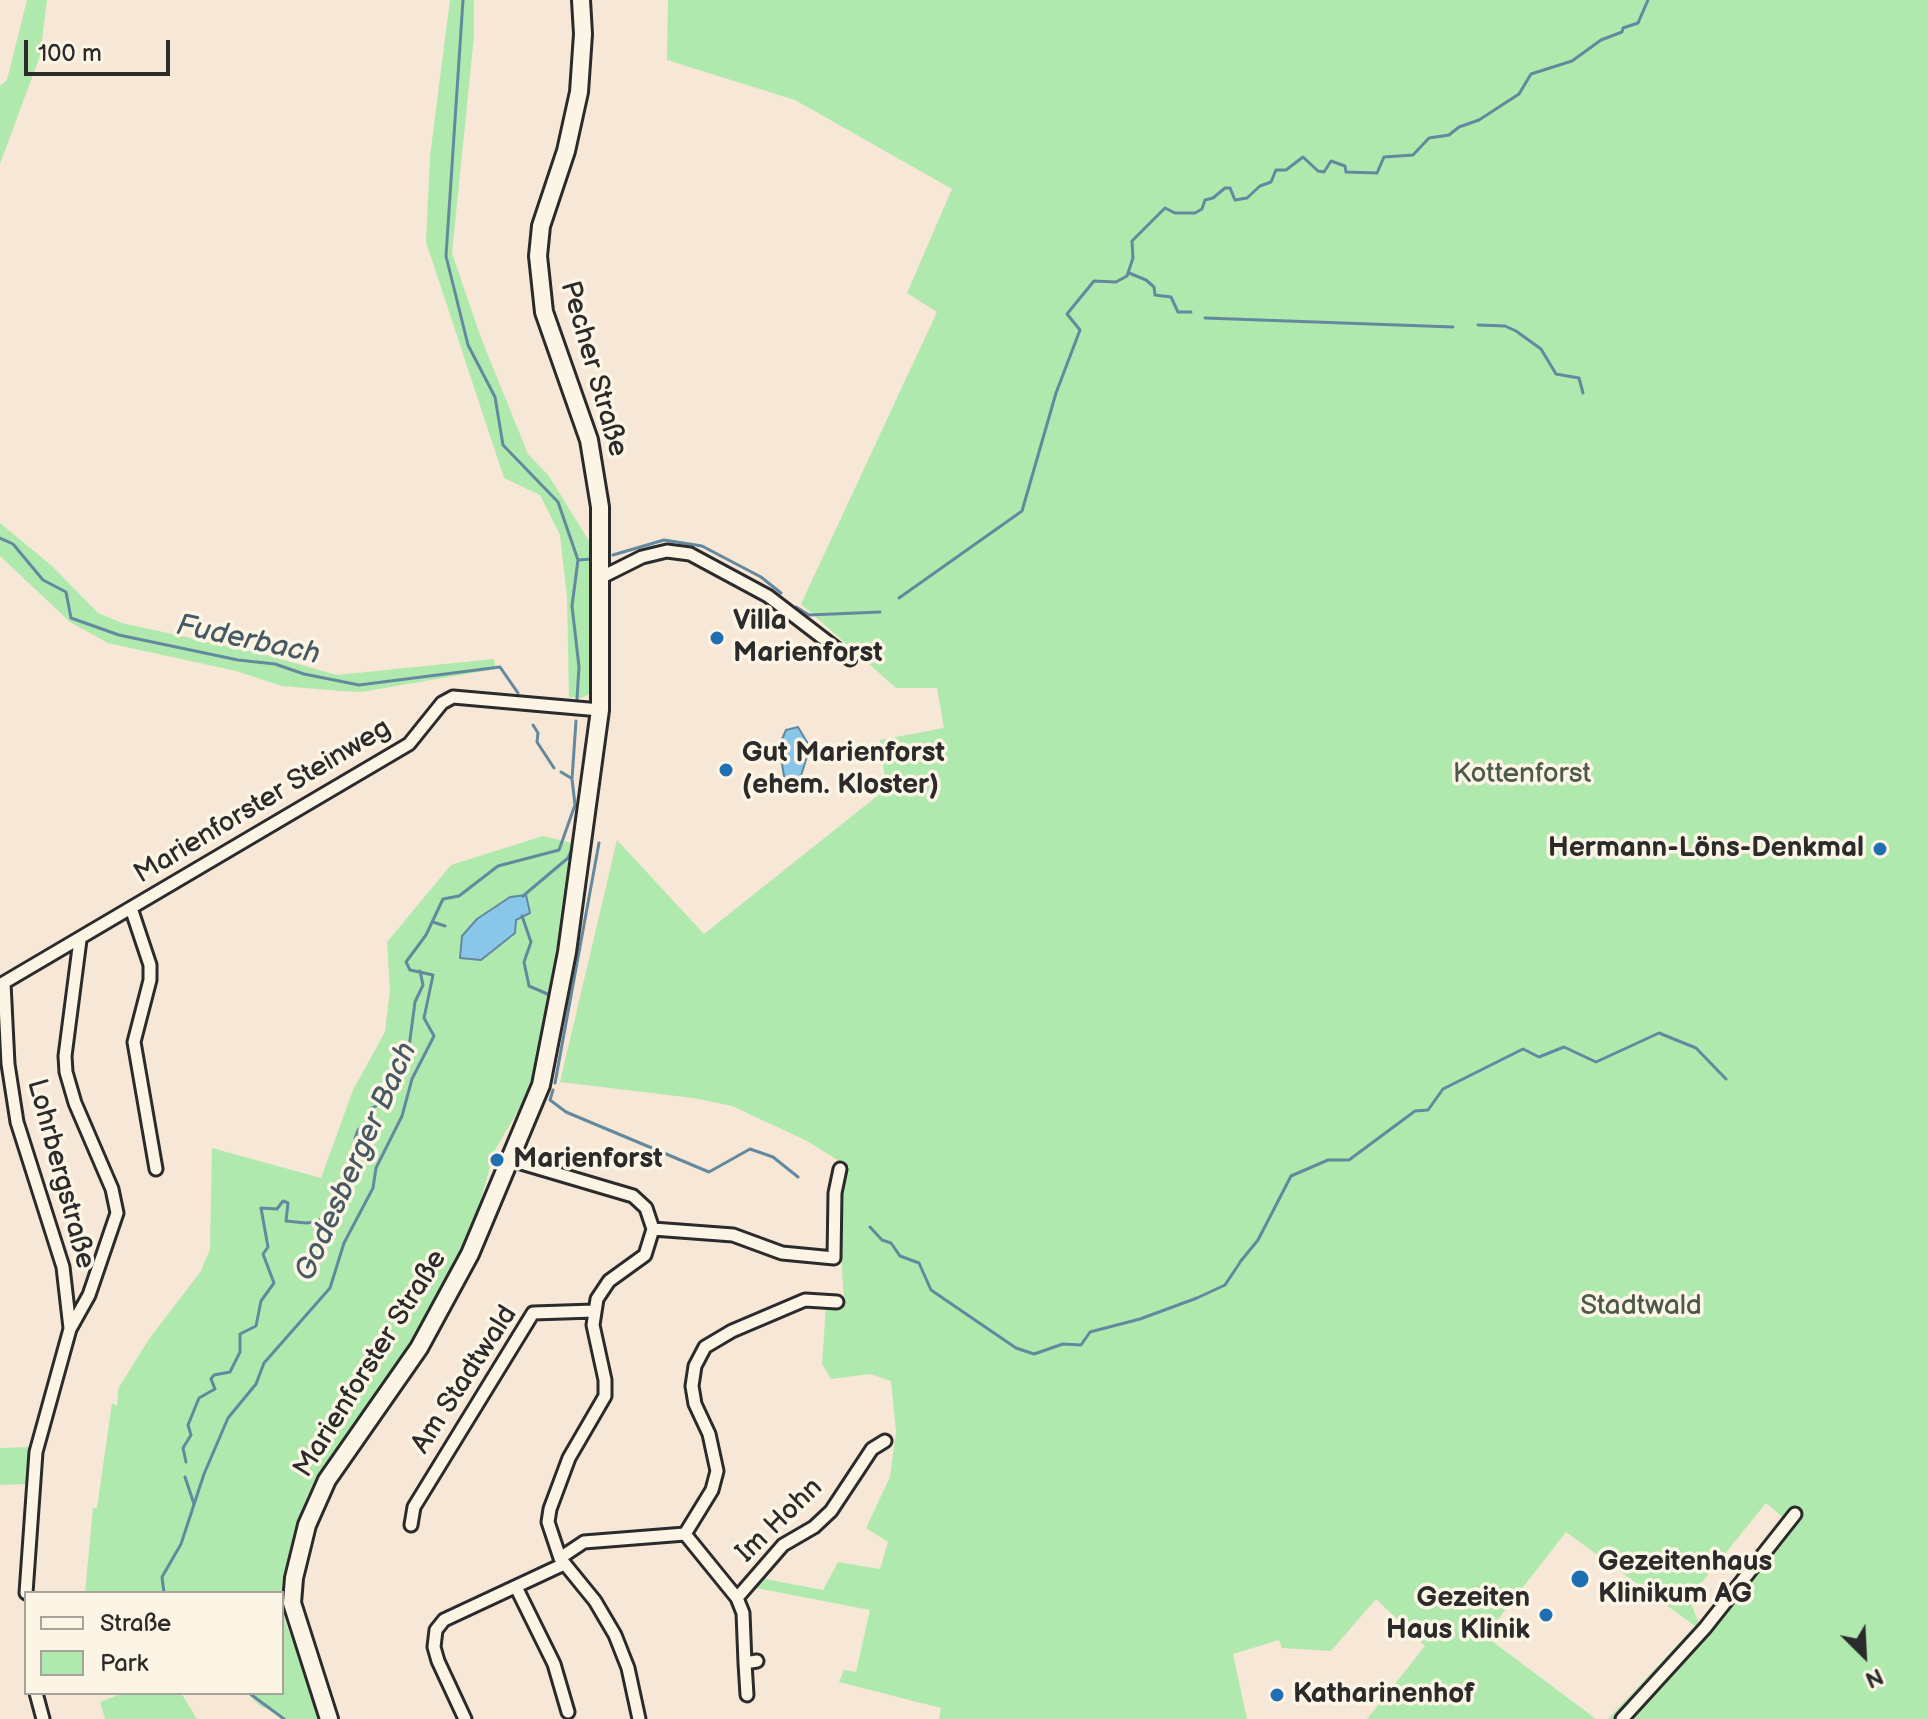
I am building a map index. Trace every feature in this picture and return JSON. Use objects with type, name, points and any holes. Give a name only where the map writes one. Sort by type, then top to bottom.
[{"type":"main road","name":"Pecher Straße","points":[[581,0],[583,34],[579,92],[566,151],[541,226],[538,256],[544,312],[581,416],[596,472],[600,507],[597,579],[600,710]]},
{"type":"main road","name":"Marienforster Straße","points":[[329,1719],[292,1603],[294,1578],[307,1525],[327,1480],[419,1348],[451,1292],[511,1160],[549,1053],[567,952],[600,710]]},
{"type":"street","points":[[597,579],[642,557],[667,551],[690,554],[768,596],[850,659]]},
{"type":"street","name":"Marienforster Steinweg","points":[[2,984],[409,744],[442,703],[453,697],[600,710]]},
{"type":"street","points":[[131,908],[150,965],[135,1051],[156,1169]]},
{"type":"street","points":[[26,1591],[36,1452],[70,1329],[89,1295],[117,1213],[112,1189],[75,1103],[66,1072],[65,1056],[80,940]]},
{"type":"street","name":"Lohrbergstraße","points":[[2,984],[8,1064],[17,1122],[63,1267],[70,1329]]},
{"type":"street","points":[[511,1160],[633,1196],[646,1208],[653,1229],[645,1255],[609,1281],[594,1311],[605,1396],[569,1458],[550,1509],[550,1531],[562,1561],[595,1601],[615,1635],[628,1668],[639,1719]]},
{"type":"street","points":[[653,1229],[733,1235],[782,1253],[834,1258],[835,1193],[840,1169]]},
{"type":"street","points":[[465,1719],[434,1647],[436,1630],[444,1620],[516,1587],[562,1561],[584,1542],[685,1534],[712,1490],[717,1471],[709,1434],[695,1404],[692,1386],[695,1366],[705,1347],[732,1331],[805,1300],[837,1302]]},
{"type":"street","name":"Am Stadtwald","points":[[411,1525],[414,1507],[533,1313],[594,1311]]},
{"type":"street","name":"Im Hohn","points":[[737,1598],[783,1545],[814,1527],[831,1511],[872,1449],[885,1441]]},
{"type":"street","points":[[1622,1719],[1705,1628],[1795,1514]]},
{"type":"street","name":"Im Hohn","points":[[685,1534],[737,1598],[743,1613],[751,1662],[747,1695]]},
{"type":"street","points":[[516,1587],[554,1664],[568,1712]]},
{"type":"street","points":[[37,1695],[43,1719]]},
{"type":"green space","points":[[27,0],[47,0],[40,56],[0,164],[0,86],[7,80]]},
{"type":"green space","points":[[450,0],[474,0],[474,36],[452,253],[481,338],[528,454],[549,476],[589,541],[590,694],[581,698],[569,697],[567,597],[560,535],[540,495],[504,478],[426,242],[430,156]]},
{"type":"green space","points":[[668,0],[1928,0],[1928,1719],[1608,1719],[1695,1626],[1566,1532],[1485,1636],[1596,1719],[1367,1719],[1425,1646],[1376,1599],[1331,1651],[1282,1648],[1279,1640],[1233,1654],[1247,1719],[939,1719],[941,1708],[839,1682],[844,1670],[856,1672],[870,1610],[751,1587],[760,1578],[823,1590],[838,1562],[880,1569],[888,1542],[866,1528],[890,1477],[896,1432],[891,1381],[870,1374],[831,1379],[822,1364],[826,1306],[844,1304],[838,1196],[849,1167],[807,1141],[732,1106],[693,1098],[560,1082],[617,840],[704,934],[886,789],[880,740],[944,728],[937,688],[896,688],[801,604],[937,312],[907,293],[952,189],[795,100],[667,60]],"holes":[[[1766,1503],[1786,1520],[1699,1624],[1689,1598]]]},
{"type":"green space","points":[[0,523],[52,566],[98,613],[122,623],[259,653],[337,675],[494,659],[496,669],[361,692],[340,691],[282,686],[236,671],[108,643],[70,622],[0,556]]},
{"type":"green space","points":[[543,836],[572,843],[543,1048],[522,1104],[495,1150],[471,1233],[437,1300],[377,1396],[308,1494],[295,1529],[283,1591],[85,1591],[93,1508],[97,1508],[112,1403],[117,1406],[118,1389],[149,1339],[201,1271],[210,1249],[212,1148],[321,1178],[353,1090],[385,1032],[390,990],[387,942],[451,865]]},
{"type":"green space","points":[[29,1447],[26,1484],[0,1485],[0,1448]]},
{"type":"green space","points":[[284,1612],[323,1719],[282,1719],[275,1711],[261,1707],[249,1695],[284,1695]]},
{"type":"green space","points":[[119,1695],[182,1695],[197,1719],[105,1719],[100,1702]]},
{"type":"water","points":[[798,727],[810,747],[800,779],[792,782],[784,776],[779,746],[786,730]]},
{"type":"water","points":[[526,895],[530,913],[516,920],[515,933],[481,960],[460,958],[462,936],[477,919],[510,897]]},
{"type":"waterway","name":"Godesberger Bach","points":[[463,0],[446,256],[468,345],[495,397],[503,445],[558,502],[578,560],[572,606],[579,667],[577,699]]},
{"type":"waterway","points":[[899,598],[1022,511],[1056,393],[1080,330],[1067,314],[1094,281],[1116,282],[1127,276],[1133,258],[1132,241],[1165,208],[1175,213],[1195,213],[1202,209],[1205,200],[1213,198],[1225,188],[1230,188],[1235,200],[1247,198],[1260,186],[1271,182],[1276,170],[1286,170],[1303,157],[1318,171],[1324,172],[1331,161],[1345,166],[1346,172],[1377,173],[1384,157],[1413,155],[1429,138],[1449,135],[1519,94],[1531,74],[1572,61],[1601,40],[1638,23],[1648,0]]},
{"type":"waterway","points":[[1129,273],[1146,280],[1154,287],[1155,295],[1171,297],[1178,312],[1191,312]]},
{"type":"waterway","points":[[1205,318],[1453,327]]},
{"type":"waterway","points":[[1478,325],[1505,326],[1516,331],[1541,349],[1556,374],[1579,378],[1583,393]]},
{"type":"waterway","name":"Fuderbach","points":[[0,538],[13,544],[43,580],[66,592],[71,618],[119,635],[238,660],[275,664],[304,674],[359,685],[500,667],[518,693]]},
{"type":"waterway","points":[[613,555],[664,540],[702,546],[761,577],[781,593]]},
{"type":"waterway","points":[[578,560],[591,559]]},
{"type":"waterway","points":[[796,607],[809,615],[880,612]]},
{"type":"waterway","name":"Godesberger Bach","points":[[164,1591],[162,1577],[181,1544],[204,1474],[228,1418],[256,1384],[264,1363],[330,1288],[344,1243],[373,1188],[376,1168],[402,1116],[412,1079],[434,1036],[424,1018],[433,975],[410,970],[406,962],[426,935],[443,899],[459,896],[498,866],[559,850],[575,805],[572,779],[576,721]]},
{"type":"waterway","name":"Fuderbach","points":[[533,725],[538,733],[537,742],[554,768]]},
{"type":"waterway","name":"Fuderbach","points":[[561,772],[571,778]]},
{"type":"waterway","points":[[555,1083],[599,843]]},
{"type":"waterway","points":[[523,896],[568,858],[573,846]]},
{"type":"waterway","points":[[522,916],[531,942],[524,962],[529,986],[552,996]]},
{"type":"waterway","points":[[433,922],[445,926]]},
{"type":"waterway","points":[[186,1462],[183,1448],[191,1435],[188,1425],[199,1398],[215,1389],[211,1379],[214,1375],[230,1372],[240,1352],[240,1334],[256,1326],[261,1301],[274,1283],[263,1254],[268,1247],[261,1208],[277,1209],[283,1201],[288,1203],[286,1221],[306,1223],[317,1222],[332,1211],[353,1170],[350,1154],[361,1151],[355,1138],[358,1130],[369,1120],[370,1109],[380,1104],[407,1062],[415,1002],[423,985],[420,971]]},
{"type":"waterway","points":[[1240,1262],[1258,1240],[1291,1176],[1328,1160],[1349,1160],[1415,1111],[1428,1110],[1443,1089],[1523,1049],[1539,1057],[1564,1047],[1596,1062],[1659,1033],[1696,1048],[1726,1079]]},
{"type":"waterway","points":[[553,1090],[550,1100],[566,1112],[709,1172],[750,1149],[773,1157],[798,1177]]},
{"type":"waterway","points":[[870,1227],[882,1240],[891,1243],[900,1256],[919,1263],[931,1290],[1016,1348],[1034,1354],[1063,1344],[1081,1345],[1090,1332],[1140,1319],[1197,1298],[1225,1285],[1239,1264]]},
{"type":"waterway","points":[[185,1477],[194,1504]]},
{"type":"waterway","name":"Godesberger Bach","points":[[252,1695],[284,1719]]},
{"type":"place","name":"Villa Marienforst","points":[[717,638]]},
{"type":"place","name":"Gut Marienforst (ehem. Kloster)","points":[[726,770]]},
{"type":"place","name":"Hermann-Löns-Denkmal","points":[[1880,849]]},
{"type":"place","name":"Marienforst","points":[[497,1160]]},
{"type":"place","name":"Gezeitenhaus Klinikum AG","points":[[1580,1579]]},
{"type":"place","name":"Gezeiten Haus Klinik","points":[[1546,1615]]},
{"type":"place","name":"Katharinenhof","points":[[1277,1695]]},
{"type":"park label","name":"Kottenforst","points":[[1522,775]]},
{"type":"park label","name":"Stadtwald","points":[[1641,1307]]}]
